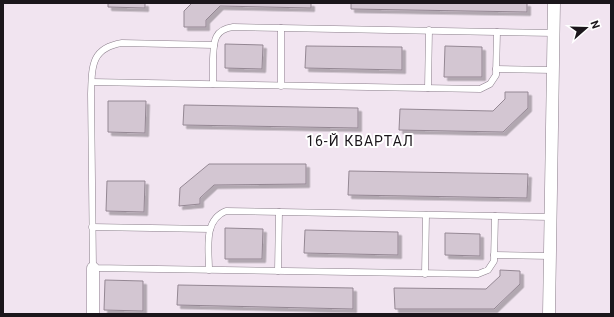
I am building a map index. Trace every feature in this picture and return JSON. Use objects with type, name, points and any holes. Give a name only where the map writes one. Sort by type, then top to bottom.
[{"type":"street","points":[[549,314],[554,3]]},
{"type":"street","points":[[93,268],[93,314]]},
{"type":"lane","points":[[213,84],[214,42],[217,34],[227,28],[554,33]]},
{"type":"lane","points":[[280,86],[282,28]]},
{"type":"lane","points":[[428,88],[429,30]]},
{"type":"lane","points":[[92,82],[480,89],[492,82],[496,75],[497,32]]},
{"type":"lane","points":[[214,45],[122,43],[110,45],[97,56],[94,62],[92,82],[93,268],[478,274],[483,273],[490,267],[494,260],[495,216]]},
{"type":"lane","points":[[496,69],[553,70]]},
{"type":"lane","points":[[209,270],[210,229],[214,219],[226,211],[550,217]]},
{"type":"lane","points":[[278,271],[279,212]]},
{"type":"lane","points":[[425,274],[426,215]]},
{"type":"lane","points":[[92,227],[210,229]]},
{"type":"lane","points":[[494,255],[550,256]]},
{"type":"building","points":[[108,3],[145,3],[145,8],[108,7]]},
{"type":"building","points":[[192,3],[311,3],[311,8],[220,6],[206,20],[206,27],[184,27],[184,11]]},
{"type":"building","points":[[351,3],[527,3],[527,12],[351,9]]},
{"type":"building","points":[[225,44],[263,45],[262,69],[225,68]]},
{"type":"building","points":[[306,46],[402,47],[402,70],[305,68]]},
{"type":"building","points":[[445,46],[482,47],[482,77],[444,77]]},
{"type":"building","points":[[505,92],[528,92],[528,108],[503,132],[399,130],[400,109],[493,111],[505,99]]},
{"type":"building","points":[[108,101],[146,101],[145,133],[108,132]]},
{"type":"building","points":[[184,105],[358,108],[358,128],[183,125]]},
{"type":"building","points":[[209,164],[306,164],[306,184],[214,185],[200,198],[200,204],[179,206],[180,188]]},
{"type":"building","points":[[349,171],[528,174],[527,198],[348,195]]},
{"type":"building","points":[[107,181],[145,181],[144,212],[106,211]]},
{"type":"building","points":[[225,228],[263,229],[262,259],[225,259]]},
{"type":"building","points":[[305,230],[398,232],[398,255],[304,253]]},
{"type":"building","points":[[445,233],[480,234],[480,256],[445,255]]},
{"type":"building","points":[[500,270],[520,271],[520,284],[494,309],[395,309],[394,288],[486,289],[500,276]]},
{"type":"building","points":[[105,280],[143,281],[143,311],[104,310]]},
{"type":"building","points":[[178,285],[353,288],[353,309],[177,305]]},
{"type":"district","name":"16-Й КВАРТАЛ","points":[[360,141]]}]
